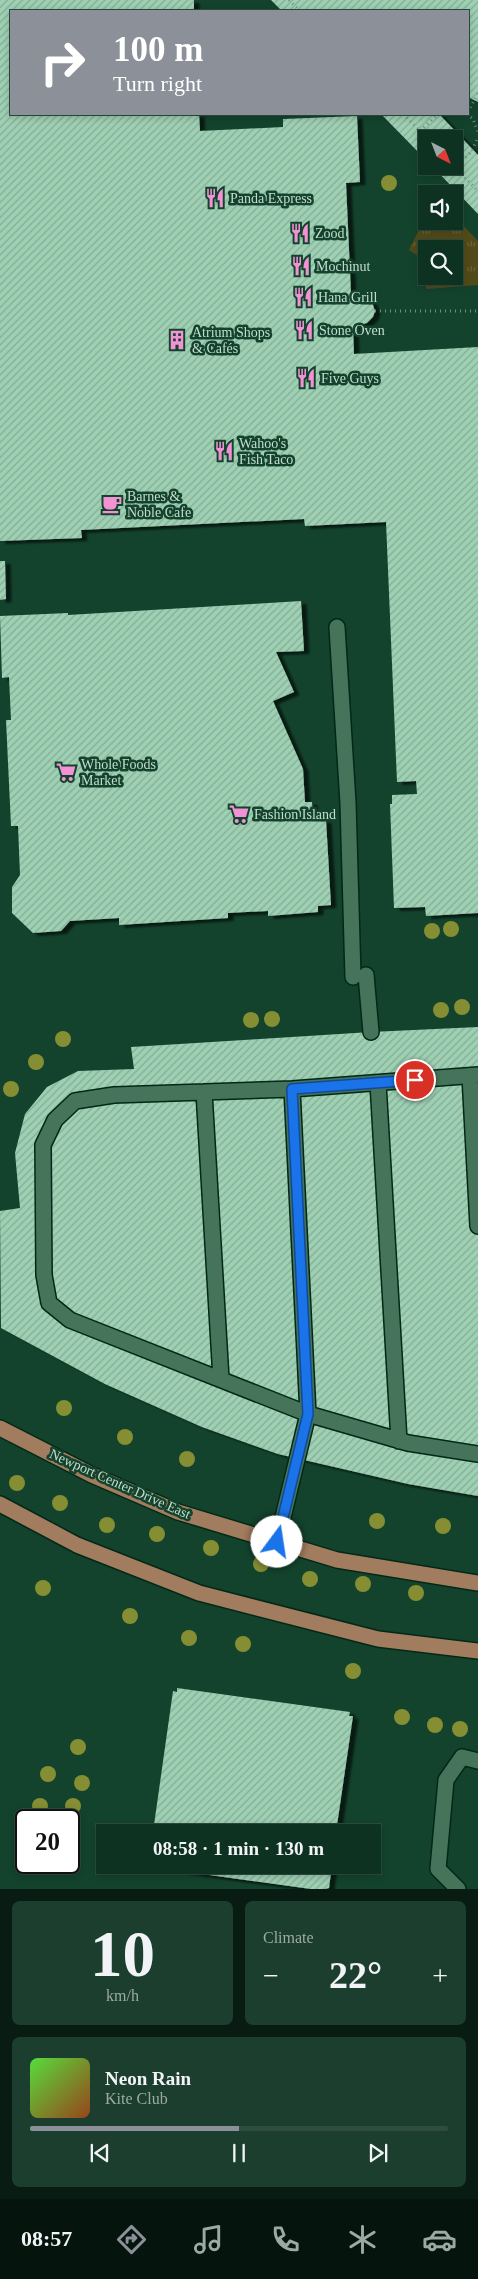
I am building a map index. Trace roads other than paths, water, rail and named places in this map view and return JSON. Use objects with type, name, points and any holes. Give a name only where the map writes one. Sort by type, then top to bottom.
[{"type":"main road","name":"Newport Center Drive East","points":[[0,1428],[92,1475],[178,1512],[337,1560],[478,1583]]},
{"type":"main road","points":[[0,1504],[77,1545],[199,1593],[378,1639],[478,1651]]},
{"type":"lane","points":[[338,627],[359,976],[371,1032]]},
{"type":"lane","points":[[478,1226],[474,1076],[292,1089],[114,1095],[75,1102],[55,1120],[43,1145],[44,1275],[49,1303],[70,1320],[308,1414],[399,1440],[478,1454]]},
{"type":"lane","points":[[378,1082],[399,1440]]},
{"type":"lane","points":[[277,1542],[308,1414],[292,1089]]},
{"type":"lane","points":[[204,1092],[221,1380]]},
{"type":"lane","points":[[458,1889],[438,1869],[446,1780],[462,1757],[478,1761]]},
{"type":"place","name":"Panda Express","points":[[215,198]]},
{"type":"place","name":"Zood","points":[[300,233]]},
{"type":"place","name":"Mochinut","points":[[301,266]]},
{"type":"place","name":"Hana Grill","points":[[303,297]]},
{"type":"place","name":"Stone Oven","points":[[304,330]]},
{"type":"place","name":"Atrium Shops & Cafés","points":[[177,340]]},
{"type":"place","name":"Five Guys","points":[[306,378]]},
{"type":"place","name":"Wahoo's Fish Taco","points":[[224,451]]},
{"type":"place","name":"Barnes & Noble Cafe","points":[[112,504]]},
{"type":"place","name":"Whole Foods Market","points":[[66,772]]},
{"type":"place","name":"Fashion Island","points":[[239,814]]}]
